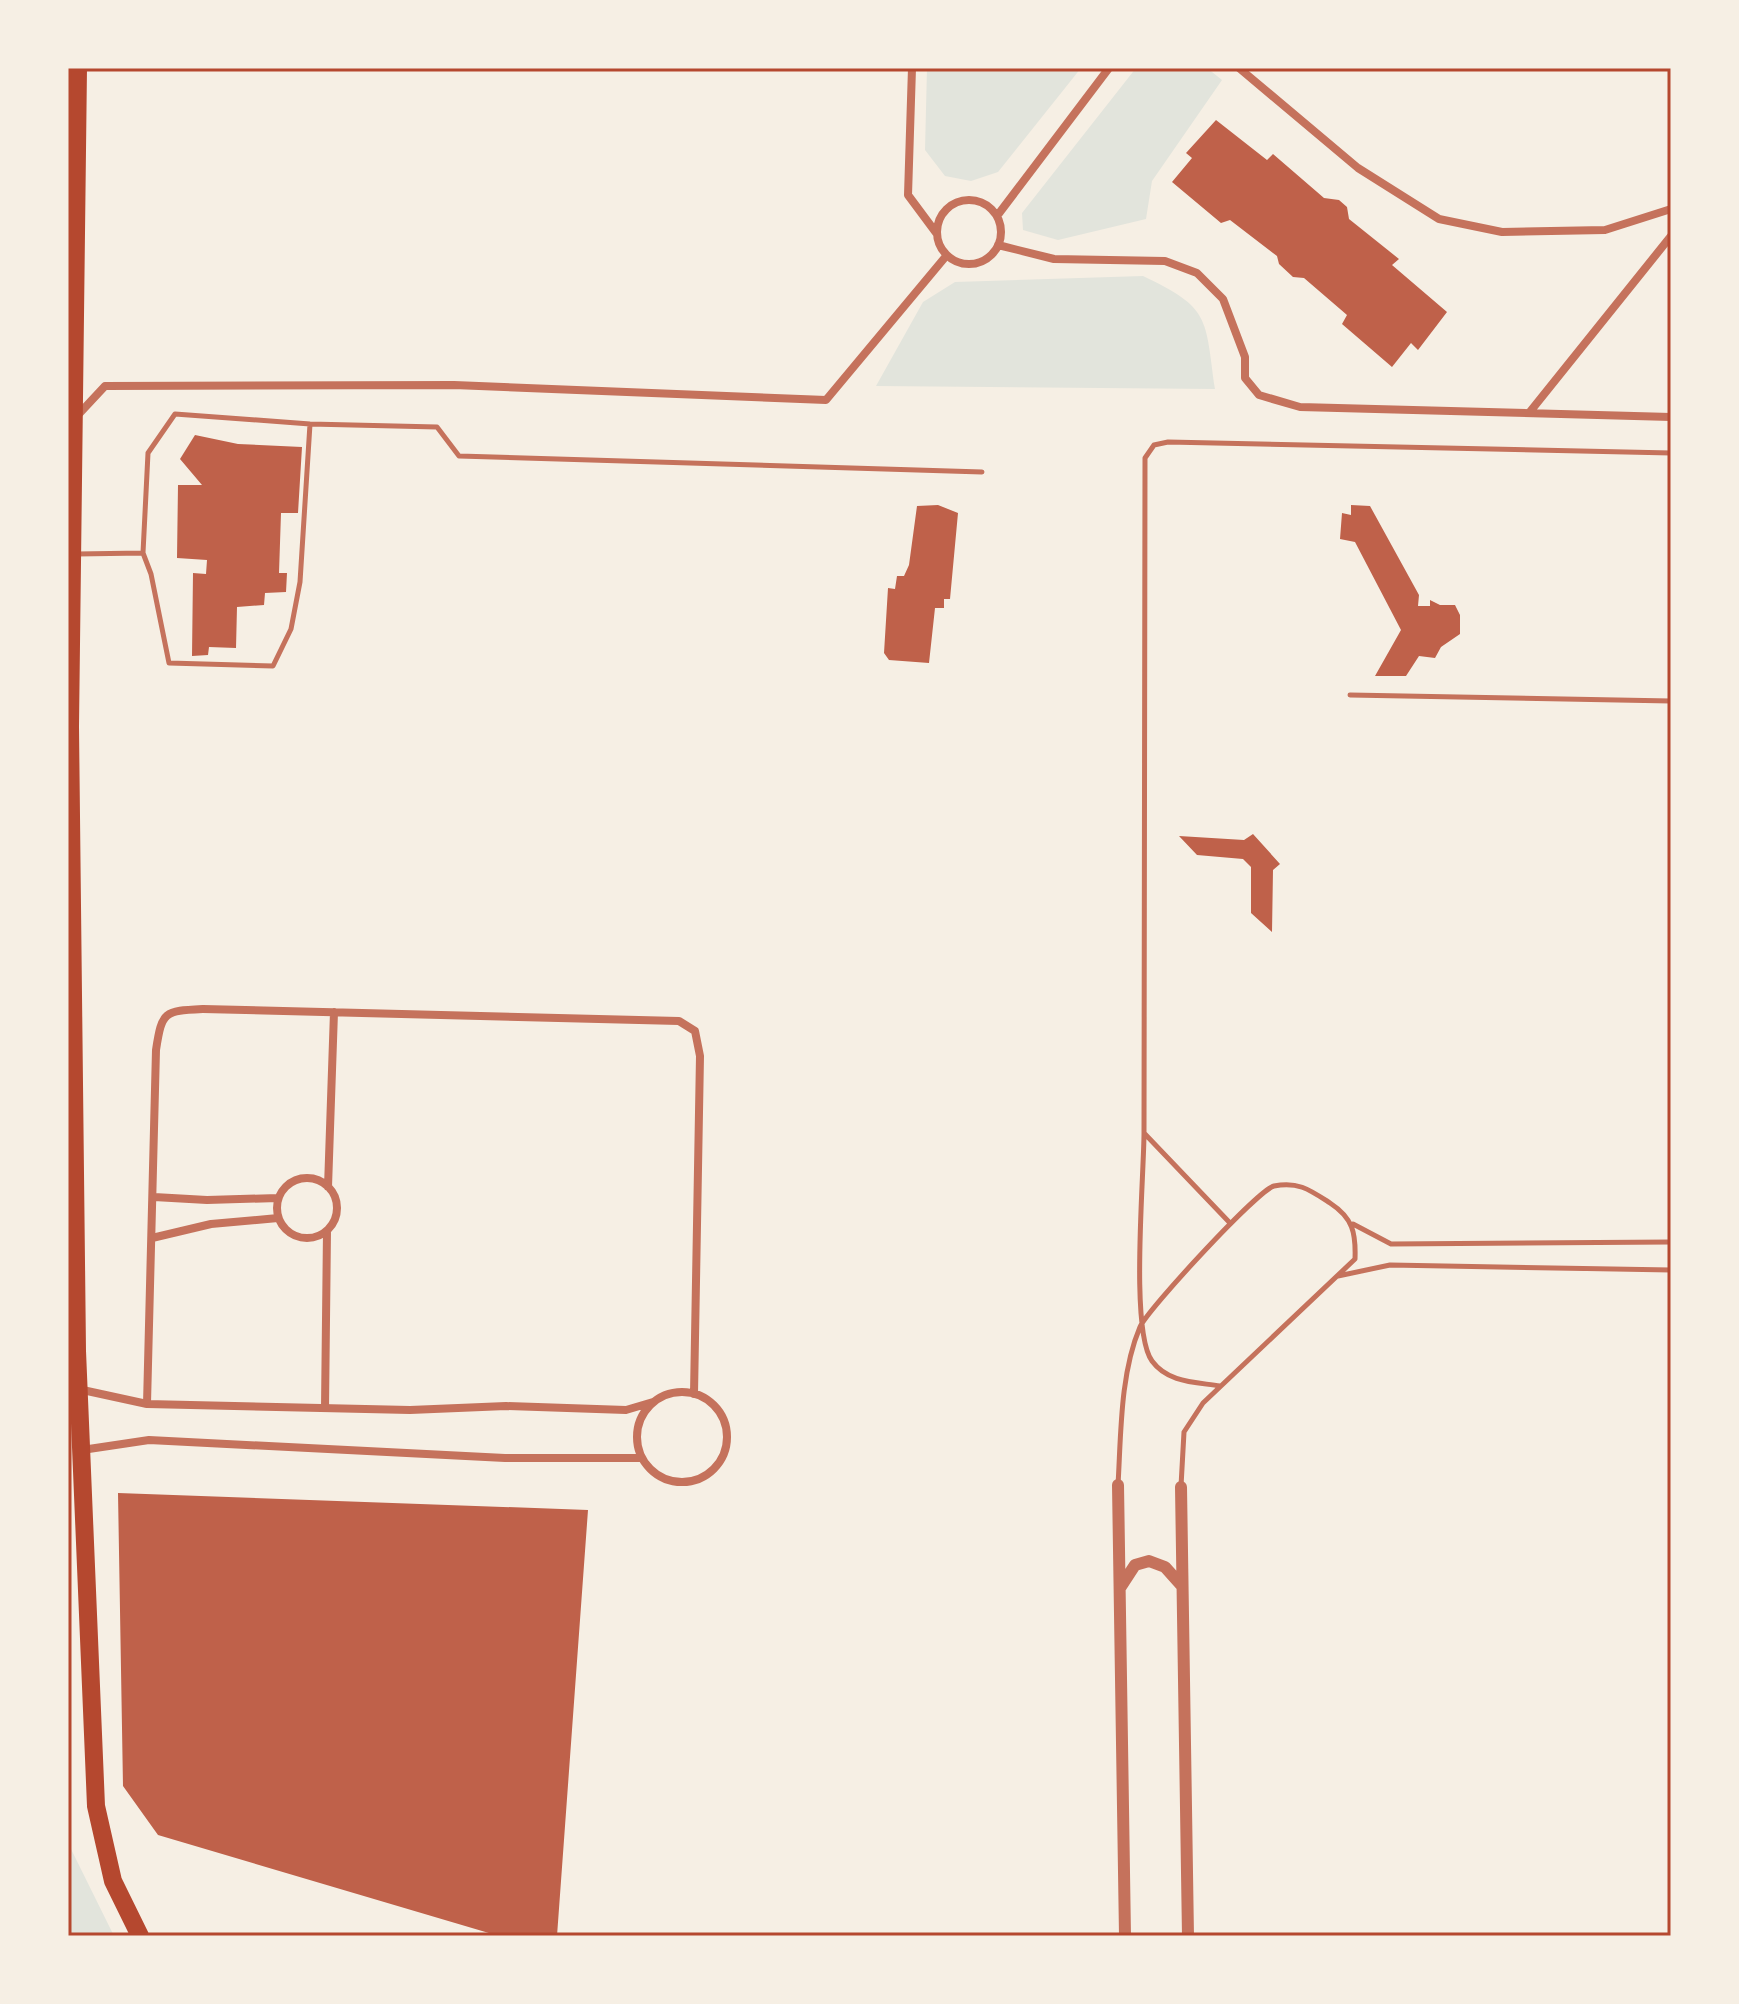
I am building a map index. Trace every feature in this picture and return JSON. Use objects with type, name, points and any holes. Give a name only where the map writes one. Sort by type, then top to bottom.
[{"type":"highway","points":[[78,68],[69,727],[78,1389],[96,1806],[113,1881],[140,1936]]},
{"type":"street","points":[[912,68],[908,195],[938,235],[947,255],[955,261],[975,264],[985,260],[998,245],[1000,225],[997,216],[981,202],[960,201],[943,214],[938,235]]},
{"type":"street","points":[[997,216],[1109,68]]},
{"type":"street","points":[[1239,68],[1358,168],[1439,219],[1502,232],[1605,230],[1671,209]]},
{"type":"street","points":[[1529,413],[1671,236]]},
{"type":"street","points":[[998,245],[1054,259],[1165,261],[1197,273],[1223,299],[1245,357],[1245,378],[1259,395],[1300,407],[1671,417]]},
{"type":"street","points":[[74,420],[105,386],[454,385],[826,400],[947,255]]},
{"type":"street","points":[[147,1404],[156,1050],[161,1019],[171,1010],[203,1009],[679,1021],[695,1031],[700,1056],[694,1394]]},
{"type":"street","points":[[328,1187],[310,1178],[300,1178],[283,1189],[278,1198],[278,1218],[283,1227],[299,1237],[318,1236],[333,1223],[337,1204],[328,1187],[334,1012]]},
{"type":"street","points":[[154,1197],[207,1200],[278,1198]]},
{"type":"street","points":[[152,1238],[188,1228],[278,1218]]},
{"type":"street","points":[[325,1408],[327,1231]]},
{"type":"street","points":[[78,1389],[147,1404],[325,1408],[626,1410],[666,1395],[694,1394],[718,1410],[724,1423],[727,1437],[718,1464],[693,1481],[678,1482],[651,1470],[642,1458],[638,1428],[653,1402]]},
{"type":"street","points":[[81,1450],[149,1440],[505,1458],[642,1458]]},
{"type":"street","points":[[1118,1485],[1125,1936]]},
{"type":"street","points":[[1181,1487],[1188,1936]]},
{"type":"street","points":[[1120,1588],[1135,1565],[1149,1561],[1165,1567],[1182,1586]]},
{"type":"lane","points":[[310,424],[300,582],[291,629],[273,666],[169,663],[151,574],[143,553],[148,453],[175,414],[310,424],[437,427],[459,456],[982,472]]},
{"type":"lane","points":[[1118,1485],[1124,1409],[1141,1325],[1145,458],[1154,445],[1168,442],[1671,453]]},
{"type":"lane","points":[[72,554],[143,553]]},
{"type":"lane","points":[[1350,695],[1671,701]]},
{"type":"lane","points":[[1144,1133],[1230,1223]]},
{"type":"lane","points":[[1141,1325],[1230,1223],[1271,1187],[1301,1184],[1342,1211],[1356,1231],[1355,1259],[1203,1403],[1184,1432],[1181,1487]]},
{"type":"lane","points":[[1350,1223],[1391,1244],[1671,1242]]},
{"type":"lane","points":[[1337,1276],[1390,1265],[1671,1270]]},
{"type":"lane","points":[[1141,1325],[1152,1361],[1173,1379],[1221,1386]]},
{"type":"shaded area","points":[[927,68],[1081,68],[998,172],[971,181],[945,176],[925,150]]},
{"type":"shaded area","points":[[1136,68],[1207,68],[1222,80],[1152,181],[1146,219],[1058,240],[1023,230],[1022,213]]},
{"type":"shaded area","points":[[1143,276],[1182,297],[1201,318],[1206,330],[1215,389],[876,386],[923,302],[955,282]]},
{"type":"shaded area","points":[[69,1845],[114,1936],[68,1936]]},
{"type":"building","points":[[1216,120],[1267,160],[1273,154],[1324,198],[1339,200],[1347,207],[1349,219],[1399,259],[1392,265],[1447,312],[1418,350],[1411,343],[1392,367],[1342,324],[1347,315],[1304,278],[1293,277],[1279,264],[1277,256],[1230,220],[1221,223],[1172,182],[1192,158],[1186,153]]},
{"type":"building","points":[[195,435],[238,444],[302,447],[298,513],[281,513],[279,573],[287,573],[286,592],[265,593],[264,605],[237,607],[236,648],[209,647],[208,655],[192,656],[193,573],[206,574],[207,560],[177,558],[178,485],[202,485],[180,459]]},
{"type":"building","points":[[938,505],[958,513],[950,599],[944,599],[944,608],[935,608],[929,663],[889,660],[884,653],[888,588],[895,589],[897,576],[904,576],[909,565],[917,506]]},
{"type":"building","points":[[1351,505],[1370,506],[1419,595],[1418,606],[1430,606],[1430,600],[1440,605],[1455,605],[1460,615],[1460,634],[1441,647],[1435,658],[1419,656],[1406,676],[1375,676],[1401,630],[1355,542],[1340,539],[1342,513],[1351,515]]},
{"type":"building","points":[[1253,834],[1280,864],[1273,870],[1272,932],[1251,913],[1251,867],[1243,859],[1197,855],[1179,836],[1244,840]]},
{"type":"building","points":[[118,1493],[588,1510],[557,1936],[499,1936],[158,1835],[123,1786]]}]
